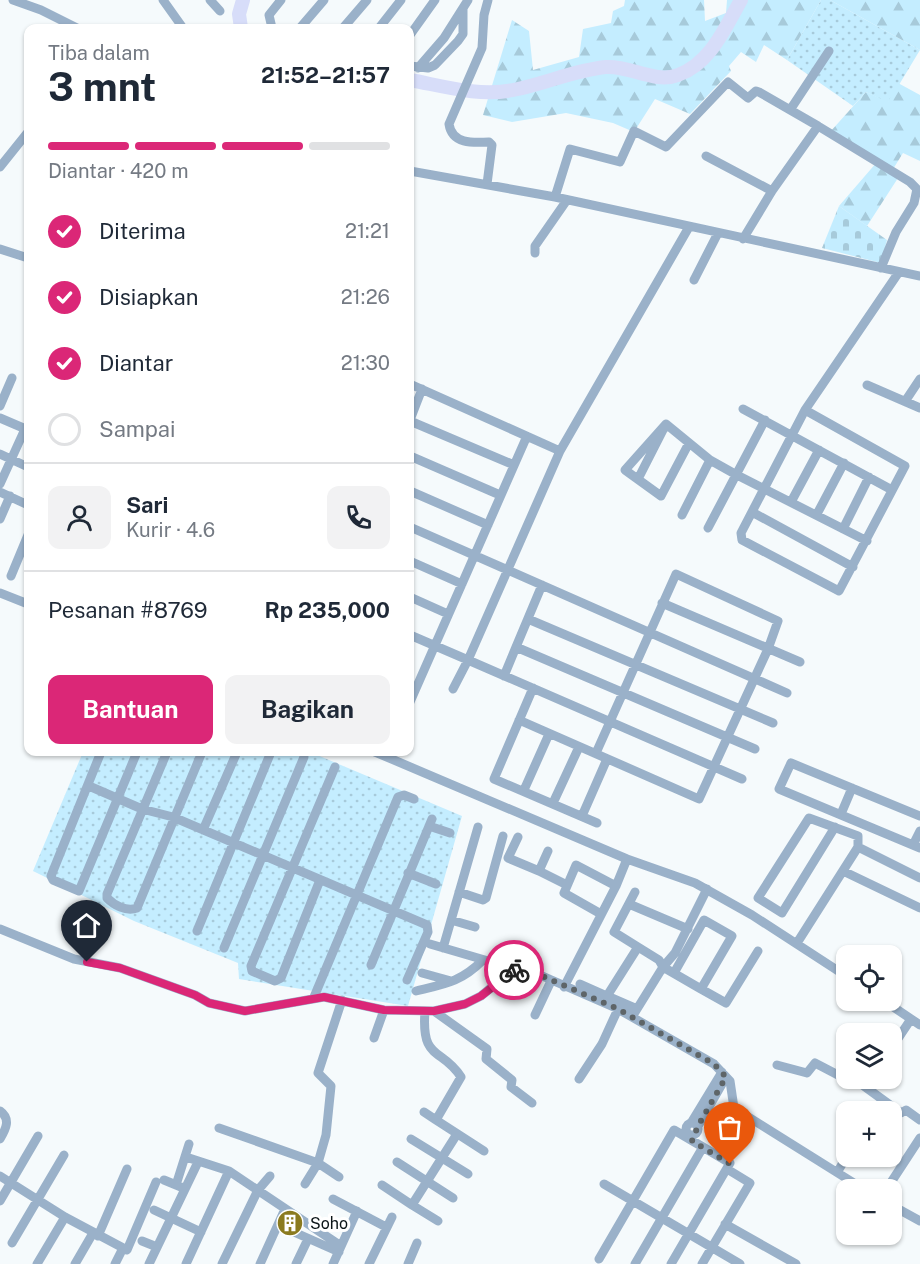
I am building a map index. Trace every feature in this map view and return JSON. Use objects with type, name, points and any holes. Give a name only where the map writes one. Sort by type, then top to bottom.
[{"type":"street","points":[[13,0],[41,9],[69,24]]},
{"type":"street","points":[[163,0],[180,24]]},
{"type":"street","points":[[210,0],[220,11]]},
{"type":"street","points":[[271,24],[269,15],[281,0]]},
{"type":"street","points":[[303,24],[324,0]]},
{"type":"street","points":[[346,24],[367,0]]},
{"type":"street","points":[[382,24],[401,0]]},
{"type":"street","points":[[414,30],[435,0]]},
{"type":"street","points":[[414,67],[468,0]]},
{"type":"street","points":[[487,184],[492,145],[453,137],[448,124],[482,48],[484,15],[488,0]]},
{"type":"street","points":[[414,67],[435,65],[463,37],[463,9]]},
{"type":"street","points":[[790,110],[830,51]]},
{"type":"street","points":[[555,197],[570,148],[620,162],[634,131],[666,147],[726,82],[732,84],[748,98],[757,91],[910,182],[917,189],[918,196],[896,232],[880,268]]},
{"type":"street","points":[[743,239],[772,191],[818,126]]},
{"type":"street","points":[[0,167],[24,137]]},
{"type":"street","points":[[706,156],[772,191]]},
{"type":"street","points":[[414,172],[555,197],[920,276]]},
{"type":"street","points":[[535,253],[535,246],[567,200]]},
{"type":"street","points":[[453,689],[560,451],[689,227]]},
{"type":"street","points":[[694,280],[718,233]]},
{"type":"street","points":[[0,249],[24,257]]},
{"type":"street","points":[[805,410],[905,466],[841,590],[837,591],[742,540],[741,534],[805,410],[899,272]]},
{"type":"street","points":[[0,406],[12,378]]},
{"type":"street","points":[[906,400],[920,379]]},
{"type":"street","points":[[867,384],[920,408]]},
{"type":"street","points":[[414,386],[560,451]]},
{"type":"street","points":[[414,410],[422,389]]},
{"type":"street","points":[[743,409],[892,490]]},
{"type":"street","points":[[0,418],[24,429]]},
{"type":"street","points":[[708,528],[765,420]]},
{"type":"street","points":[[414,423],[514,465]]},
{"type":"street","points":[[666,424],[710,460],[867,541]]},
{"type":"street","points":[[638,479],[666,424]]},
{"type":"street","points":[[666,424],[625,468],[661,496],[689,442]]},
{"type":"street","points":[[0,484],[24,435]]},
{"type":"street","points":[[414,692],[527,436]]},
{"type":"street","points":[[791,502],[819,450]]},
{"type":"street","points":[[0,454],[24,465]]},
{"type":"street","points":[[414,458],[500,495]]},
{"type":"street","points":[[682,515],[710,460]]},
{"type":"street","points":[[817,514],[844,463]]},
{"type":"street","points":[[843,529],[869,477]]},
{"type":"street","points":[[0,492],[24,503]]},
{"type":"street","points":[[414,493],[488,525]]},
{"type":"street","points":[[0,519],[10,496]]},
{"type":"street","points":[[752,512],[853,567]]},
{"type":"street","points":[[414,529],[787,693]]},
{"type":"street","points":[[11,576],[24,545]]},
{"type":"street","points":[[414,563],[462,584]]},
{"type":"street","points":[[519,720],[697,799],[702,796],[768,649],[778,624],[776,618],[678,574],[674,576],[596,753]]},
{"type":"street","points":[[504,676],[542,585]]},
{"type":"street","points":[[0,593],[24,602]]},
{"type":"street","points":[[414,599],[448,614]]},
{"type":"street","points":[[662,603],[800,662]]},
{"type":"street","points":[[528,619],[772,723]]},
{"type":"street","points":[[414,637],[742,779]]},
{"type":"street","points":[[516,647],[754,750]]},
{"type":"street","points":[[414,672],[420,676]]},
{"type":"street","points":[[533,688],[494,779],[597,823]]},
{"type":"street","points":[[524,790],[549,734]]},
{"type":"street","points":[[553,803],[579,747]]},
{"type":"street","points":[[100,756],[51,876],[52,880],[77,890],[81,889],[120,798],[135,756]]},
{"type":"street","points":[[165,756],[106,894],[107,898],[119,907],[137,908],[200,756]]},
{"type":"street","points":[[203,830],[235,756]]},
{"type":"street","points":[[197,930],[269,756]]},
{"type":"street","points":[[384,756],[627,859],[668,872],[707,889],[836,969]]},
{"type":"street","points":[[224,948],[304,757]]},
{"type":"street","points":[[582,816],[607,759]]},
{"type":"street","points":[[920,816],[791,763],[779,789],[917,846],[920,831]]},
{"type":"street","points":[[320,880],[281,978],[275,981],[252,971],[251,966],[335,767]]},
{"type":"street","points":[[89,786],[142,809],[203,830],[427,925],[429,928],[407,980]]},
{"type":"street","points":[[841,814],[852,788]]},
{"type":"street","points":[[314,997],[398,798],[404,795],[414,799]]},
{"type":"street","points":[[797,943],[858,847],[858,836],[835,827],[808,818],[758,898],[782,913],[835,827]]},
{"type":"street","points":[[371,965],[431,822],[450,833]]},
{"type":"street","points":[[443,948],[478,827]]},
{"type":"street","points":[[459,892],[483,900],[486,898],[503,836]]},
{"type":"street","points":[[518,837],[508,858],[566,884]]},
{"type":"street","points":[[858,847],[920,878]]},
{"type":"street","points":[[539,872],[548,851]]},
{"type":"street","points":[[564,987],[616,886],[627,859]]},
{"type":"street","points":[[601,914],[564,893],[566,884],[576,866],[616,886]]},
{"type":"street","points":[[843,871],[920,908]]},
{"type":"street","points":[[408,873],[436,884]]},
{"type":"street","points":[[635,1013],[663,967],[675,953],[707,889]]},
{"type":"street","points":[[635,892],[614,932],[659,960],[663,967],[726,1003],[758,951]]},
{"type":"street","points":[[629,904],[688,929]]},
{"type":"street","points":[[451,920],[475,927]]},
{"type":"street","points":[[674,973],[704,920],[732,936],[701,989]]},
{"type":"street","points":[[0,929],[74,959],[120,968],[195,995],[209,1003],[245,1011],[314,997],[342,1000],[384,1010],[429,1011],[465,1004],[481,996],[519,968],[635,1013],[714,1064],[731,1085],[734,1108],[849,1179]]},
{"type":"street","points":[[430,944],[495,963],[504,977]]},
{"type":"street","points":[[606,1000],[638,947]]},
{"type":"street","points":[[416,991],[454,982],[468,974],[483,960]]},
{"type":"street","points":[[422,973],[454,982]]},
{"type":"street","points":[[535,1015],[551,981]]},
{"type":"street","points":[[580,984],[618,1009],[635,1013]]},
{"type":"street","points":[[318,1073],[342,1000]]},
{"type":"street","points":[[579,1079],[602,1044],[618,1009]]},
{"type":"street","points":[[374,1038],[384,1010]]},
{"type":"street","points":[[429,1011],[487,1049],[486,1059],[512,1080],[511,1087],[532,1103]]},
{"type":"street","points":[[429,1011],[423,1032],[431,1050],[461,1077],[436,1120]]},
{"type":"street","points":[[895,1011],[909,1023],[920,1025]]},
{"type":"street","points":[[902,1033],[909,1023]]},
{"type":"street","points":[[777,1065],[807,1073],[815,1063],[836,1074]]},
{"type":"street","points":[[305,1184],[318,1163],[326,1135],[331,1086],[318,1073],[307,1069]]},
{"type":"street","points":[[690,1132],[724,1075]]},
{"type":"street","points":[[876,1089],[901,1113],[906,1110],[920,1120]]},
{"type":"street","points":[[0,1111],[5,1115],[7,1124],[0,1140]]},
{"type":"street","points":[[424,1112],[483,1151]]},
{"type":"street","points":[[219,1128],[318,1163],[339,1177]]},
{"type":"street","points":[[598,1259],[674,1130],[690,1132],[703,1148],[730,1164],[671,1264]]},
{"type":"street","points":[[412,1205],[457,1134]]},
{"type":"street","points":[[0,1201],[38,1136]]},
{"type":"street","points":[[893,1179],[920,1138]]},
{"type":"street","points":[[411,1139],[468,1174]]},
{"type":"street","points":[[149,1264],[172,1218],[181,1187],[189,1144]]},
{"type":"street","points":[[635,1264],[703,1148]]},
{"type":"street","points":[[12,1243],[39,1201],[64,1155]]},
{"type":"street","points":[[186,1157],[229,1171],[340,1249]]},
{"type":"street","points":[[181,1187],[198,1162]]},
{"type":"street","points":[[397,1162],[453,1198]]},
{"type":"street","points":[[838,1171],[840,1167]]},
{"type":"street","points":[[75,1264],[95,1234],[128,1169]]},
{"type":"street","points":[[702,1264],[750,1183],[727,1169]]},
{"type":"street","points":[[186,1264],[229,1171]]},
{"type":"street","points":[[0,1176],[122,1250],[127,1250],[160,1181],[181,1187]]},
{"type":"street","points":[[222,1264],[258,1190],[270,1176]]},
{"type":"street","points":[[604,1184],[737,1263]]},
{"type":"street","points":[[382,1185],[438,1221]]},
{"type":"street","points":[[333,1199],[386,1227]]},
{"type":"street","points":[[260,1264],[285,1209]]},
{"type":"street","points":[[154,1210],[201,1232]]},
{"type":"street","points":[[333,1264],[357,1211]]},
{"type":"street","points":[[902,1211],[920,1221]]},
{"type":"street","points":[[38,1264],[65,1217]]},
{"type":"street","points":[[369,1264],[392,1217]]},
{"type":"street","points":[[726,1224],[796,1264]]},
{"type":"street","points":[[278,1225],[308,1239],[340,1249]]},
{"type":"street","points":[[296,1264],[308,1239]]},
{"type":"street","points":[[142,1241],[157,1247]]},
{"type":"street","points":[[408,1264],[417,1243]]},
{"type":"street","points":[[115,1264],[122,1250]]},
{"type":"green space","points":[[625,0],[704,0],[705,21],[726,13],[727,0],[821,0],[787,60],[764,45],[756,62],[741,52],[729,66],[731,71],[690,114],[655,99],[634,132],[613,123],[566,113],[512,122],[483,115],[512,20],[529,31],[533,70],[579,57],[583,29],[611,23],[613,11],[624,6]]},
{"type":"green space","points":[[821,0],[830,0],[920,50],[888,103],[866,92],[853,106],[787,60]]},
{"type":"green space","points":[[830,0],[920,0],[920,50]]},
{"type":"green space","points":[[898,83],[920,95],[920,161],[903,153],[890,174],[898,178],[867,226],[839,206],[877,162],[830,132],[866,92],[888,102]]},
{"type":"green space","points":[[839,206],[887,240],[881,263],[822,248]]},
{"type":"green space","points":[[81,756],[320,756],[462,816],[408,1006],[239,979],[238,963],[134,921],[33,871]]},
{"type":"waterway","points":[[240,24],[239,14],[243,0]]},
{"type":"waterway","points":[[414,81],[461,90],[500,92],[606,67],[651,76],[678,75],[689,70],[708,54],[741,0]]},
{"type":"way so far","points":[[514,970],[524,968],[618,1009],[714,1064],[726,1077],[692,1141],[730,1164]]},
{"type":"place","name":"Soho","points":[[290,1223]]},
{"type":"route","points":[[87,962],[120,968],[195,995],[209,1003],[245,1011],[324,997],[384,1010],[434,1011],[465,1004],[481,996],[514,970]]}]
